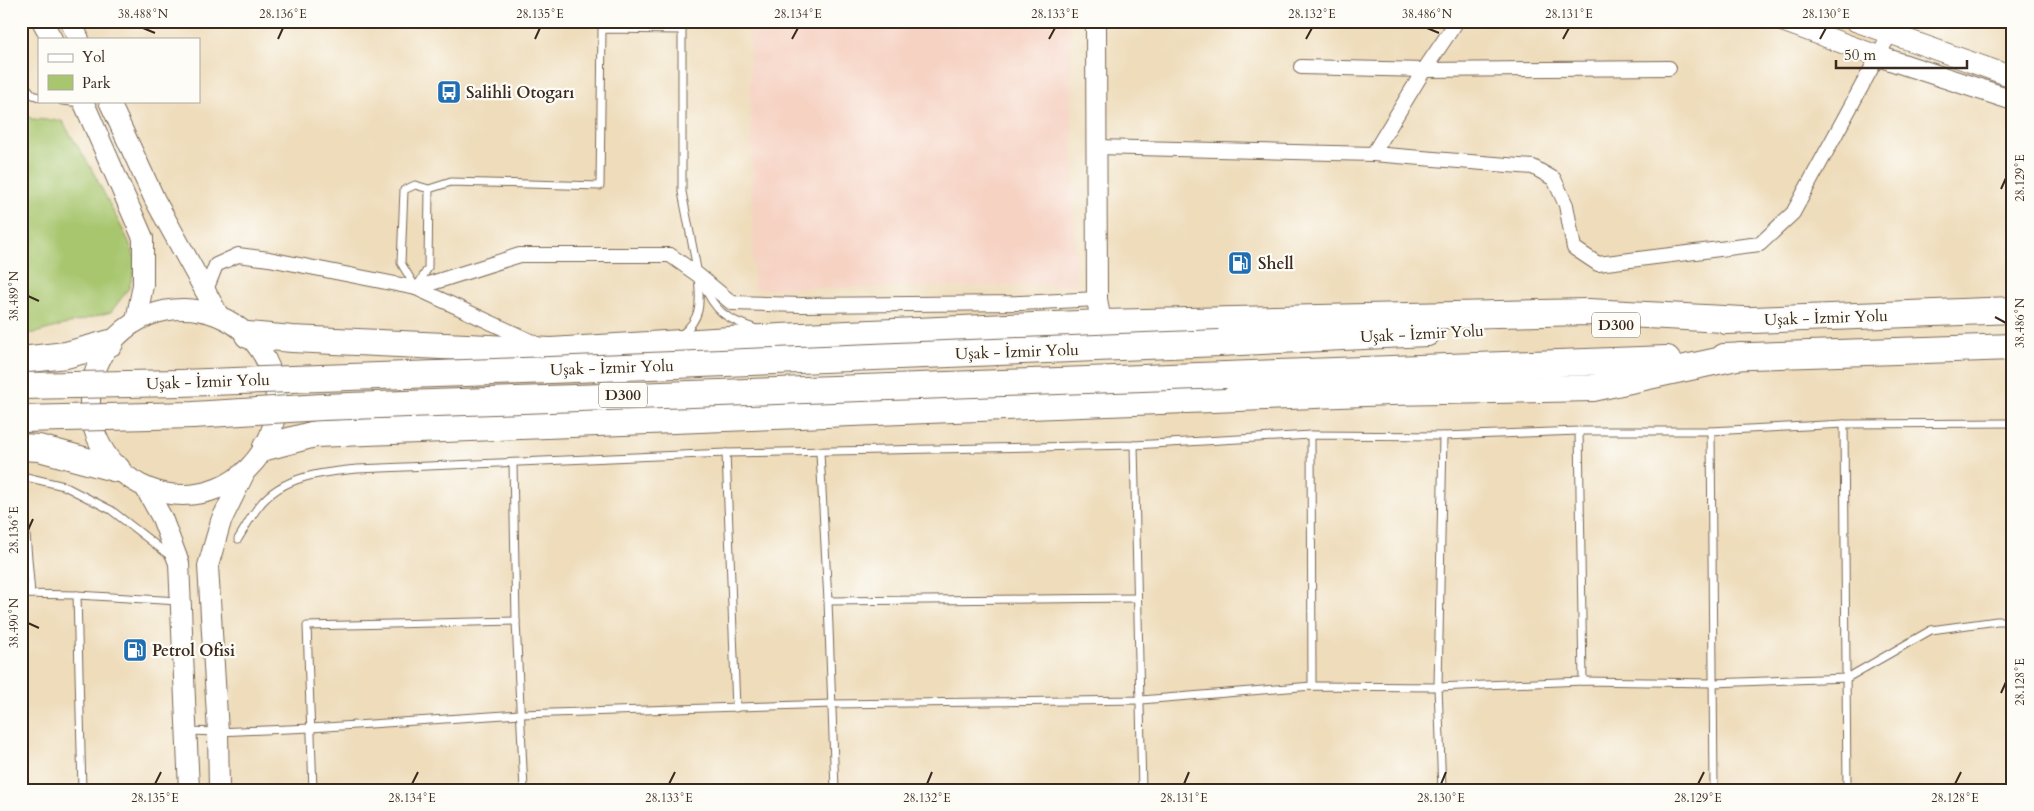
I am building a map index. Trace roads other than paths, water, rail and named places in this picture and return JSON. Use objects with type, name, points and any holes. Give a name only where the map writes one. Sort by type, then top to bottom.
[{"type":"highway","name":"Uşak - İzmir Yolu","points":[[21,386],[550,370],[2013,310]]},
{"type":"highway","points":[[248,335],[292,339],[551,351],[780,337],[1099,311],[1588,312],[1743,320]]},
{"type":"highway","points":[[21,360],[66,355],[110,343]]},
{"type":"highway","name":"Uşak - İzmir Yolu","points":[[21,419],[193,415],[322,407],[2013,347]]},
{"type":"highway","points":[[266,447],[315,434],[1390,392],[1592,388],[1741,356]]},
{"type":"highway","points":[[21,447],[39,448],[117,470]]},
{"type":"main road","points":[[42,21],[51,38]]},
{"type":"main road","points":[[70,21],[78,38]]},
{"type":"main road","points":[[1096,21],[1099,311]]},
{"type":"main road","points":[[1782,21],[1878,56],[2013,100]]},
{"type":"main road","points":[[1855,21],[1894,28],[2013,77]]},
{"type":"main road","points":[[83,102],[143,238],[142,285],[136,321]]},
{"type":"main road","points":[[109,102],[155,200],[219,316]]},
{"type":"main road","points":[[219,790],[218,732],[208,566],[221,521],[244,474],[266,447],[276,418],[276,388],[267,359],[248,335],[235,324],[219,316],[192,309],[163,310],[136,321],[110,343],[93,374],[89,408],[97,441],[117,470],[146,489],[180,496],[214,491],[244,474]]},
{"type":"main road","points":[[146,489],[162,518],[179,562],[179,601],[189,790]]},
{"type":"street","points":[[1373,154],[1424,70],[1457,21]]},
{"type":"street","points":[[1096,147],[1373,154],[1533,168],[1554,179],[1566,205],[1574,248],[1598,264],[1760,244],[1793,213],[1894,28]]},
{"type":"street","points":[[1301,67],[1424,70],[1669,68]]},
{"type":"street","points":[[206,290],[216,265],[238,255],[269,260],[416,288],[551,351]]},
{"type":"street","points":[[416,288],[520,255],[670,255],[732,303],[821,305],[1021,303],[1099,311]]},
{"type":"lane","points":[[428,189],[428,268],[416,288],[401,263],[404,190],[415,186],[428,189],[451,182],[600,186],[602,29],[682,30],[682,192],[698,275],[700,303],[692,326],[670,344]]},
{"type":"lane","points":[[21,81],[33,94],[38,96]]},
{"type":"lane","points":[[698,275],[712,304],[735,322],[780,337]]},
{"type":"lane","points":[[1844,424],[1847,790]]},
{"type":"lane","points":[[238,539],[260,505],[280,488],[314,473],[358,469],[726,453],[820,453],[1134,445],[1311,435],[1443,436],[1711,430],[1844,424],[2013,424]]},
{"type":"lane","points":[[1711,430],[1714,790]]},
{"type":"lane","points":[[1579,432],[1583,681]]},
{"type":"lane","points":[[1311,435],[1312,686]]},
{"type":"lane","points":[[1442,790],[1438,687],[1443,436]]},
{"type":"lane","points":[[1134,445],[1142,790]]},
{"type":"lane","points":[[726,453],[736,708]]},
{"type":"lane","points":[[820,453],[835,790]]},
{"type":"lane","points":[[513,463],[516,621],[524,790]]},
{"type":"lane","points":[[31,594],[22,476],[64,486],[112,510],[179,562]]},
{"type":"lane","points":[[21,594],[78,595],[179,601]]},
{"type":"lane","points":[[78,595],[82,790]]},
{"type":"lane","points":[[828,601],[1137,598]]},
{"type":"lane","points":[[313,790],[307,626],[516,621]]},
{"type":"lane","points":[[187,731],[218,732],[311,728],[521,714],[832,704],[1141,700],[1312,686],[1438,687],[1583,681],[1713,684],[1847,678],[1931,630],[1997,621],[2013,621]]},
{"type":"place","name":"Salihli Otogarı","points":[[449,92]]},
{"type":"place","name":"Shell","points":[[1240,263]]},
{"type":"place","name":"Petrol Ofisi","points":[[135,650]]}]
